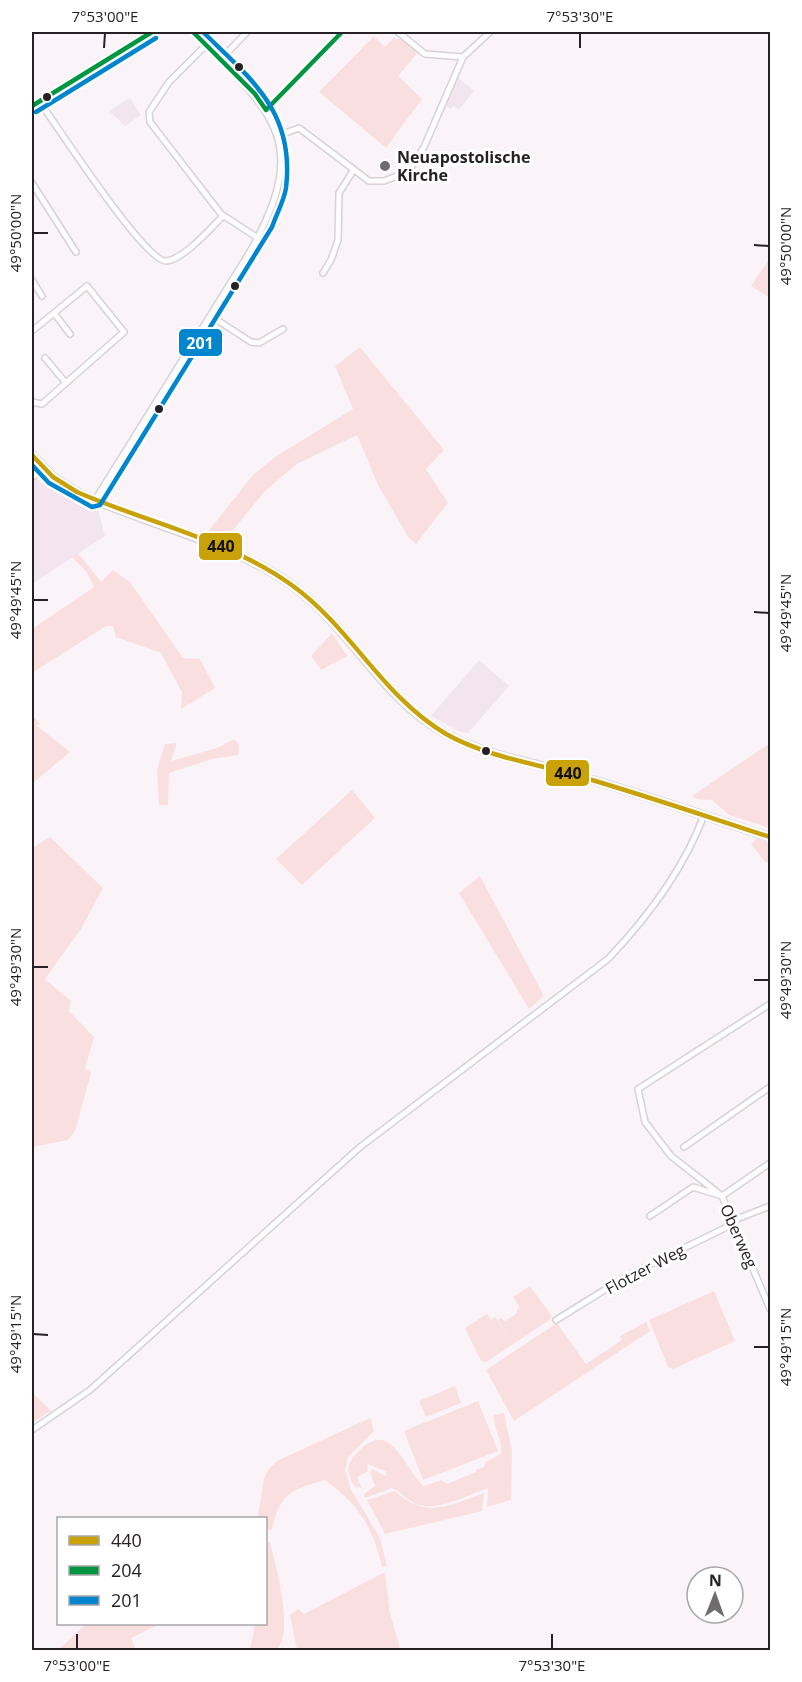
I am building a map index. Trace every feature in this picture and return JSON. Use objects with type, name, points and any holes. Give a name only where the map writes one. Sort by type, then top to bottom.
[{"type":"main road","points":[[34,458],[65,485],[95,500],[249,561],[283,579],[322,611],[401,702],[448,735],[493,753],[573,774],[771,837]]},
{"type":"street","points":[[32,106],[152,32]]},
{"type":"street","points":[[95,500],[258,238],[272,211],[278,188],[280,156],[277,136],[266,110],[255,94],[193,32]]},
{"type":"street","points":[[221,59],[247,32]]},
{"type":"street","points":[[266,110],[342,32]]},
{"type":"street","points":[[398,32],[425,54],[463,57]]},
{"type":"street","points":[[277,136],[299,128],[369,181],[397,176],[412,166],[424,147],[463,57],[490,32]]},
{"type":"street","points":[[206,45],[170,81],[149,112],[150,117],[182,166],[223,216],[258,238]]},
{"type":"street","points":[[39,101],[134,235],[157,258],[165,261],[177,256],[223,216]]},
{"type":"street","points":[[323,273],[331,260],[338,240],[339,193],[353,171]]},
{"type":"street","points":[[32,183],[76,252]]},
{"type":"street","points":[[32,280],[42,296]]},
{"type":"street","points":[[32,332],[87,286],[124,332],[42,404],[32,402]]},
{"type":"street","points":[[54,313],[70,334]]},
{"type":"street","points":[[211,316],[251,342],[259,343],[283,328]]},
{"type":"street","points":[[45,358],[66,383]]},
{"type":"street","points":[[32,474],[36,469],[34,458]]},
{"type":"street","points":[[32,474],[46,470]]},
{"type":"street","points":[[32,1430],[90,1390],[360,1147],[608,959],[630,935],[656,900],[693,842],[704,815]]},
{"type":"street","name":"Oberweg","points":[[771,1004],[638,1089],[645,1122],[671,1156],[722,1196],[771,1309]]},
{"type":"street","points":[[684,1147],[771,1087]]},
{"type":"street","points":[[722,1196],[771,1163]]},
{"type":"street","name":"Oberweg","points":[[650,1216],[693,1187],[722,1196]]},
{"type":"street","name":"Flotzer Weg","points":[[556,1320],[627,1276],[731,1226],[734,1220],[771,1206]]},
{"type":"shaded area","points":[[374,36],[385,47],[394,37],[397,40],[399,37],[419,51],[398,76],[422,99],[386,148],[319,92]]},
{"type":"shaded area","points":[[456,76],[474,91],[459,110],[454,106],[450,109],[443,104]]},
{"type":"shaded area","points":[[130,98],[141,115],[125,126],[109,111]]},
{"type":"shaded area","points":[[770,258],[770,298],[751,286]]},
{"type":"shaded area","points":[[360,347],[444,450],[426,469],[448,503],[416,544],[409,538],[379,487],[357,435],[297,464],[265,491],[226,539],[207,533],[253,475],[275,457],[353,409],[335,366]]},
{"type":"shaded area","points":[[32,478],[45,482],[98,509],[105,536],[32,584]]},
{"type":"shaded area","points":[[78,553],[101,582],[113,570],[130,582],[183,658],[200,659],[215,688],[181,709],[182,692],[161,653],[116,637],[113,626],[106,626],[32,673],[32,629],[94,587],[86,571],[72,557]]},
{"type":"shaded area","points":[[332,633],[347,656],[321,670],[311,656]]},
{"type":"shaded area","points":[[479,660],[509,686],[468,733],[459,731],[431,716]]},
{"type":"shaded area","points":[[32,716],[41,724],[36,725],[70,752],[32,784]]},
{"type":"shaded area","points":[[234,739],[239,745],[238,755],[212,759],[169,773],[168,805],[159,805],[157,770],[165,744],[177,743],[171,761],[217,748]]},
{"type":"shaded area","points":[[770,743],[770,828],[729,815],[712,800],[696,799],[692,796]]},
{"type":"shaded area","points":[[352,790],[375,818],[302,885],[276,859]]},
{"type":"shaded area","points":[[50,837],[103,888],[81,929],[45,979],[71,1001],[69,1011],[94,1037],[85,1068],[91,1073],[75,1131],[68,1140],[32,1147],[32,848]]},
{"type":"shaded area","points":[[757,838],[770,844],[770,861],[766,863],[751,844]]},
{"type":"shaded area","points":[[480,876],[544,996],[529,1009],[459,893]]},
{"type":"shaded area","points":[[530,1286],[551,1315],[551,1319],[486,1362],[481,1361],[465,1328],[487,1314],[491,1320],[495,1317],[509,1337],[498,1320],[501,1318],[505,1321],[516,1314],[519,1306],[513,1297]]},
{"type":"shaded area","points":[[714,1291],[735,1341],[673,1369],[668,1367],[649,1320]]},
{"type":"shaded area","points":[[646,1322],[650,1331],[514,1421],[486,1370],[557,1323],[586,1364],[622,1340],[620,1336]]},
{"type":"shaded area","points":[[455,1386],[461,1403],[426,1417],[419,1401]]},
{"type":"shaded area","points":[[32,1392],[51,1411],[32,1423]]},
{"type":"shaded area","points":[[478,1401],[498,1451],[423,1480],[404,1431]]},
{"type":"shaded area","points":[[504,1413],[512,1451],[511,1500],[487,1507],[488,1488],[453,1502],[434,1506],[416,1504],[392,1488],[365,1498],[364,1494],[375,1486],[370,1473],[372,1469],[386,1476],[386,1471],[367,1464],[368,1471],[357,1477],[362,1488],[354,1486],[352,1482],[348,1470],[352,1459],[367,1444],[377,1440],[386,1442],[394,1448],[424,1486],[441,1480],[447,1484],[476,1472],[484,1467],[486,1462],[501,1454],[494,1415]]},
{"type":"shaded area","points":[[370,1418],[374,1431],[348,1457],[345,1470],[351,1489],[380,1538],[387,1566],[382,1567],[369,1528],[355,1508],[347,1498],[325,1480],[296,1490],[289,1495],[279,1508],[272,1530],[267,1530],[267,1517],[258,1516],[264,1479],[268,1470],[277,1461]]},
{"type":"shaded area","points":[[395,1491],[406,1500],[427,1507],[448,1505],[484,1493],[482,1511],[385,1534],[367,1500]]},
{"type":"shaded area","points":[[267,1542],[270,1543],[280,1582],[284,1630],[276,1650],[250,1650],[255,1625],[267,1625]]},
{"type":"shaded area","points":[[385,1572],[390,1613],[400,1648],[398,1650],[297,1650],[290,1615],[298,1609],[304,1614]]},
{"type":"shaded area","points":[[85,1625],[158,1625],[131,1638],[136,1650],[58,1650]]},
{"type":"transit line","name":"204","points":[[32,106],[152,32]]},
{"type":"transit line","name":"204","points":[[193,32],[255,94],[266,110]]},
{"type":"transit line","name":"201","points":[[32,465],[49,483],[92,507],[100,505],[272,227],[282,203],[286,188],[287,161],[284,138],[277,118],[253,82],[203,32]]},
{"type":"transit line","name":"204","points":[[266,110],[342,32]]},
{"type":"transit line","name":"201","points":[[36,112],[156,38]]},
{"type":"transit line","name":"440","points":[[32,455],[53,477],[77,492],[216,544],[269,570],[293,586],[333,622],[404,701],[424,719],[461,742],[509,758],[649,797],[770,837]]},
{"type":"place","name":"Neuapostolische Kirche","points":[[385,166]]}]
